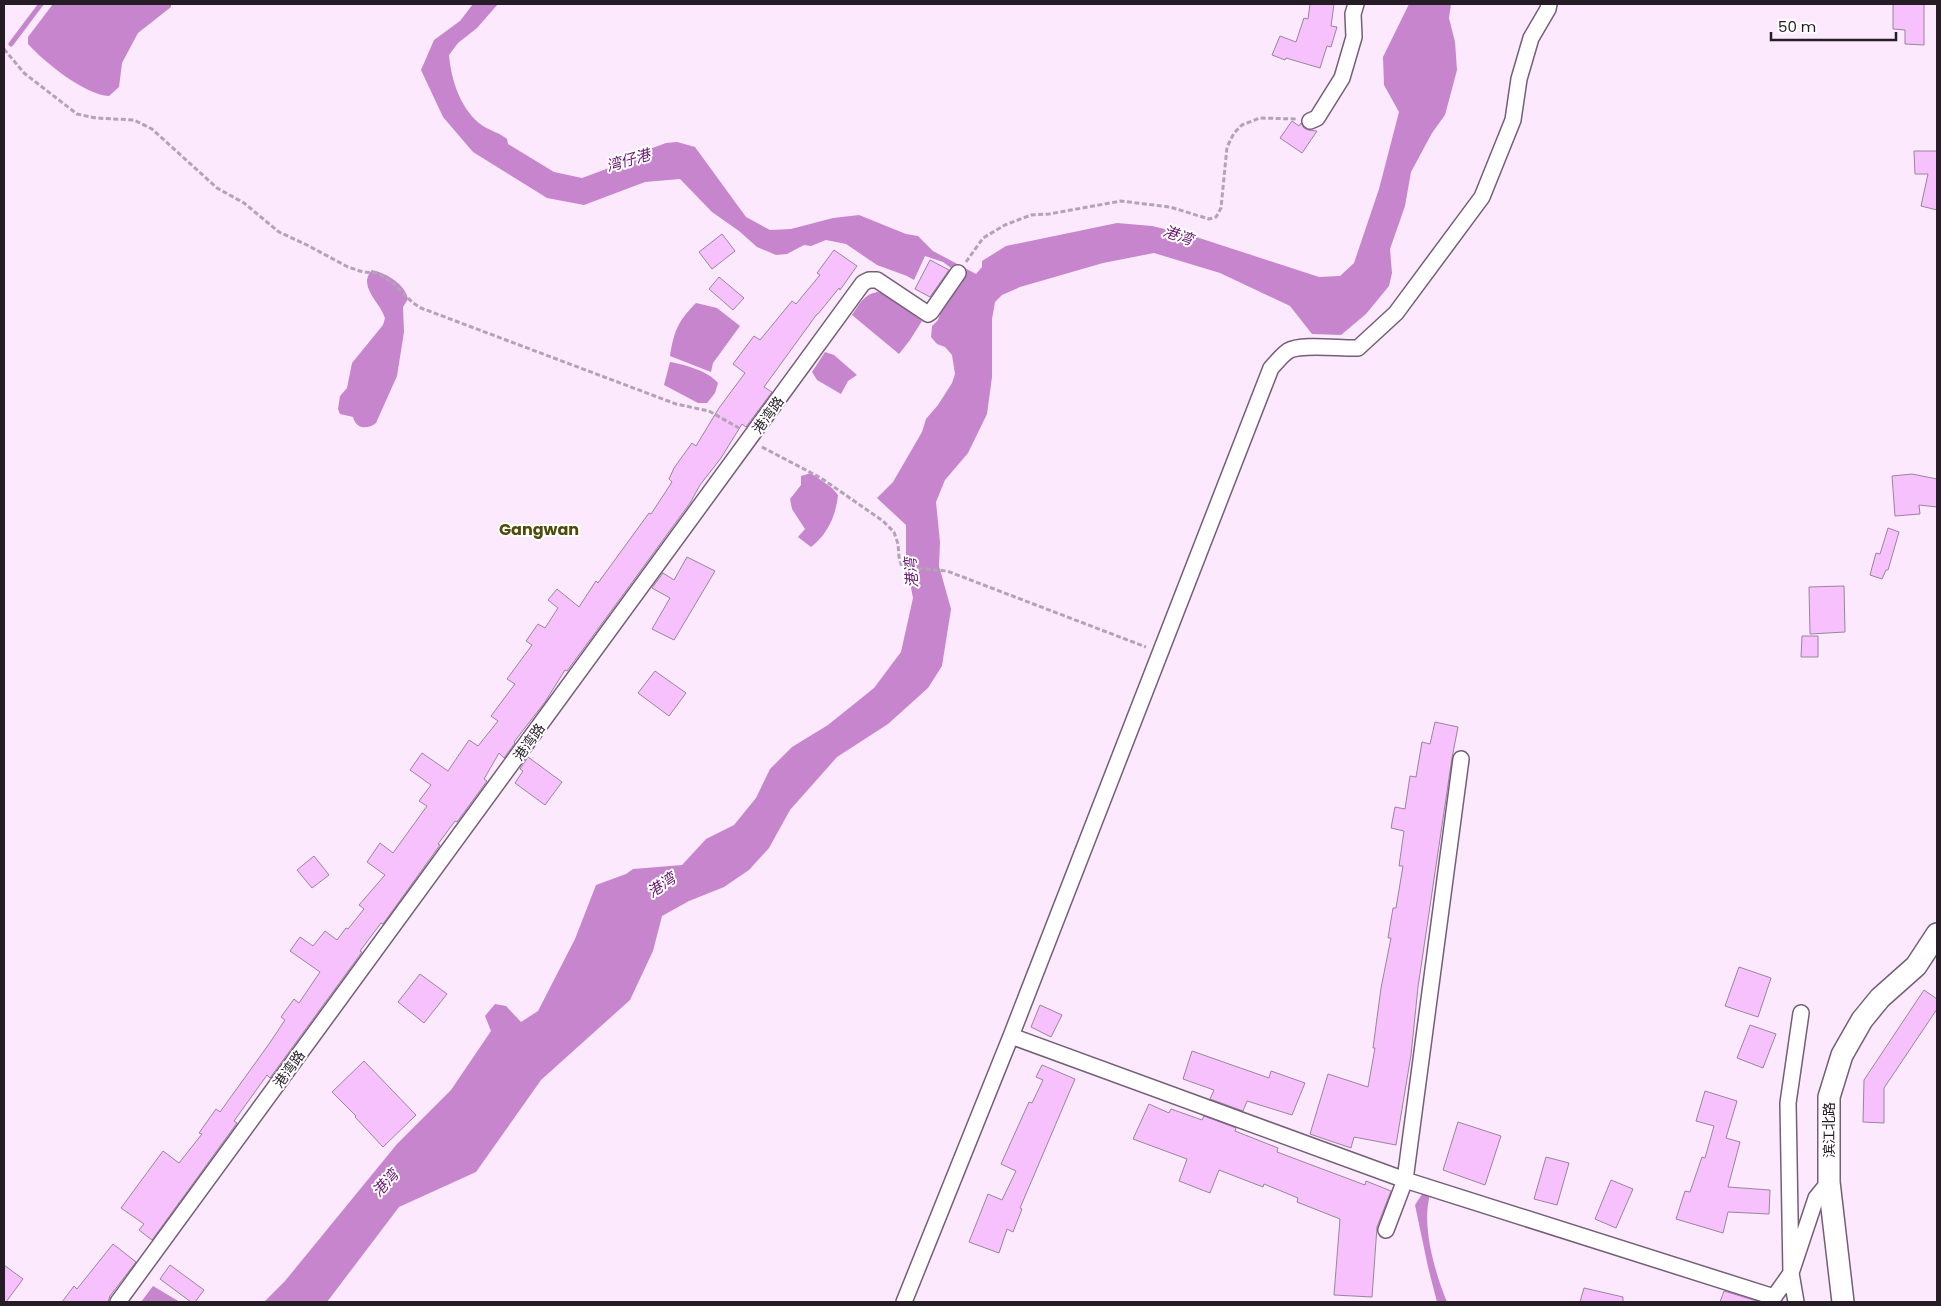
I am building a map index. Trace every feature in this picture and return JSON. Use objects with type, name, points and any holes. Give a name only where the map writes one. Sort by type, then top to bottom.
[{"type":"street","points":[[1310,121],[1317,118],[1342,78],[1354,37],[1353,14],[1356,4]]},
{"type":"street","points":[[904,1302],[1011,1036],[1271,368],[1289,351],[1297,348],[1358,348],[1396,313],[1482,197],[1513,120],[1518,79],[1531,38],[1549,4]]},
{"type":"street","name":"港湾路","points":[[118,1302],[863,283],[869,280],[876,280],[928,314],[932,312],[958,273]]},
{"type":"street","points":[[1386,1230],[1405,1180],[1461,759]]},
{"type":"street","name":"滨江北路","points":[[1843,1302],[1829,1182],[1829,1097],[1842,1055],[1862,1020],[1880,998],[1916,966],[1937,934]]},
{"type":"street","points":[[1796,1302],[1791,1272],[1788,1103],[1801,1013]]},
{"type":"street","points":[[1011,1036],[1405,1180],[1776,1300],[1791,1272],[1816,1198],[1829,1182]]},
{"type":"path","points":[[4,49],[24,73],[78,114],[96,118],[134,120],[152,129],[217,188],[244,204],[279,232],[348,267],[363,272],[377,273],[392,282],[413,303],[421,308],[676,404],[708,411],[742,429],[750,440],[821,478],[883,521],[894,532],[898,544],[898,557],[902,567],[947,571],[1160,653]]},
{"type":"path","points":[[958,273],[983,238],[1005,225],[1031,215],[1049,214],[1121,201],[1170,207],[1209,219],[1216,217],[1221,208],[1227,148],[1234,133],[1242,125],[1260,118],[1310,121]]},
{"type":"water","points":[[53,4],[171,4],[171,7],[138,33],[122,63],[119,87],[109,96],[88,90],[77,84],[44,60],[28,44],[28,37]]},
{"type":"water","points":[[473,4],[498,4],[477,28],[458,43],[449,55],[452,75],[458,94],[475,120],[507,139],[508,144],[554,172],[582,178],[617,165],[647,150],[666,143],[677,142],[695,147],[746,217],[770,230],[791,229],[833,218],[859,215],[906,234],[918,236],[933,251],[976,274],[982,267],[982,261],[1006,246],[1117,223],[1152,226],[1190,235],[1319,277],[1340,276],[1354,263],[1379,189],[1399,112],[1384,85],[1383,57],[1409,4],[1451,4],[1449,18],[1455,42],[1457,70],[1445,115],[1432,133],[1411,172],[1405,206],[1390,249],[1392,273],[1389,286],[1366,314],[1341,335],[1312,334],[1290,306],[1220,273],[1154,253],[1103,263],[1020,287],[1002,295],[995,302],[992,319],[992,377],[987,414],[968,453],[945,480],[936,502],[940,542],[939,566],[951,609],[942,666],[928,688],[888,724],[837,757],[790,810],[769,848],[749,870],[724,887],[689,901],[662,916],[653,951],[630,1000],[541,1080],[476,1172],[399,1207],[327,1302],[264,1302],[285,1281],[397,1144],[451,1090],[491,1031],[485,1016],[495,1004],[506,1006],[521,1022],[538,1011],[575,939],[596,885],[626,874],[633,869],[682,865],[706,839],[734,825],[756,798],[770,769],[792,747],[828,725],[874,688],[901,652],[913,598],[906,562],[906,525],[877,498],[893,482],[922,432],[926,419],[938,405],[952,383],[955,374],[952,355],[945,347],[937,344],[931,337],[932,326],[938,320],[945,299],[958,273],[943,262],[925,256],[914,280],[877,265],[846,244],[826,240],[811,246],[804,245],[787,254],[776,255],[757,247],[739,231],[712,212],[680,179],[645,182],[584,205],[547,198],[473,152],[443,117],[421,70],[434,40],[460,21]]},
{"type":"water","points":[[372,270],[383,274],[399,284],[408,299],[403,307],[404,332],[397,376],[376,423],[369,427],[362,427],[354,421],[353,417],[340,414],[338,409],[340,396],[347,388],[352,363],[383,325],[385,318],[368,288],[368,276]]},
{"type":"water","points":[[877,292],[885,293],[922,321],[899,354],[852,315],[865,298]]},
{"type":"water","points":[[696,303],[717,308],[740,326],[713,363],[711,372],[670,356],[678,327],[685,315]]},
{"type":"water","points":[[825,352],[834,355],[857,375],[848,381],[841,394],[817,380],[812,372]]},
{"type":"water","points":[[670,362],[703,372],[718,383],[715,393],[707,403],[698,403],[664,385]]},
{"type":"water","points":[[811,473],[832,488],[838,495],[830,524],[822,537],[811,547],[798,537],[805,529],[792,509],[790,499],[801,485],[801,476]]},
{"type":"water","points":[[1424,1191],[1430,1195],[1427,1220],[1428,1234],[1434,1263],[1447,1302],[1437,1302],[1415,1205]]},
{"type":"water","points":[[153,1286],[180,1302],[141,1302]]},
{"type":"building","points":[[1310,4],[1334,4],[1331,26],[1337,27],[1331,47],[1327,46],[1320,68],[1272,55],[1280,36],[1296,42],[1304,18],[1308,19]]},
{"type":"building","points":[[1893,4],[1924,4],[1924,45],[1905,44],[1905,30],[1893,29]]},
{"type":"building","points":[[1292,121],[1299,126],[1301,123],[1308,130],[1317,131],[1302,153],[1280,138]]},
{"type":"building","points":[[1914,151],[1937,151],[1937,210],[1921,206],[1928,174],[1915,174]]},
{"type":"building","points":[[722,234],[735,251],[712,269],[699,252]]},
{"type":"building","points":[[834,250],[857,266],[840,290],[839,288],[817,314],[764,387],[772,392],[746,427],[742,424],[721,458],[700,485],[690,503],[567,671],[565,670],[545,702],[504,758],[499,753],[484,779],[487,781],[438,844],[440,845],[383,924],[381,923],[360,951],[362,952],[270,1078],[267,1075],[234,1121],[237,1123],[152,1240],[139,1230],[144,1224],[121,1208],[163,1151],[179,1163],[202,1134],[199,1133],[216,1109],[220,1112],[269,1044],[285,1020],[281,1017],[294,999],[299,1003],[320,972],[290,951],[300,937],[313,946],[325,931],[337,940],[364,909],[359,905],[385,875],[367,862],[380,843],[393,853],[427,806],[419,801],[431,785],[410,770],[422,753],[448,771],[469,740],[478,746],[498,721],[491,716],[515,684],[507,679],[532,645],[526,641],[538,624],[545,628],[558,608],[548,600],[557,589],[579,607],[596,581],[598,583],[649,513],[651,514],[672,482],[669,479],[674,468],[692,443],[696,446],[719,408],[745,373],[733,364],[754,336],[760,340],[792,301],[796,304],[820,275],[817,273]]},
{"type":"building","points":[[930,260],[949,270],[930,297],[915,289]]},
{"type":"building","points":[[719,277],[744,298],[733,310],[709,289]]},
{"type":"building","points":[[1912,474],[1937,479],[1937,507],[1919,505],[1920,514],[1895,516],[1892,476]]},
{"type":"building","points":[[1888,528],[1899,532],[1888,570],[1886,570],[1882,579],[1870,575],[1876,553],[1880,554]]},
{"type":"building","points":[[687,557],[715,571],[674,640],[652,629],[670,598],[652,588],[663,573],[674,580]]},
{"type":"building","points":[[1844,586],[1845,632],[1810,634],[1809,587]]},
{"type":"building","points":[[1802,636],[1818,636],[1818,657],[1801,657]]},
{"type":"building","points":[[655,671],[686,693],[669,716],[638,693]]},
{"type":"building","points":[[1435,722],[1458,727],[1418,987],[1411,1055],[1396,1145],[1354,1137],[1351,1148],[1310,1134],[1328,1074],[1368,1087],[1375,1048],[1373,1048],[1381,988],[1391,938],[1388,938],[1393,908],[1396,908],[1403,866],[1399,866],[1404,831],[1391,828],[1395,807],[1405,809],[1410,776],[1416,777],[1422,742],[1430,744]]},
{"type":"building","points":[[528,757],[562,782],[545,805],[515,783],[523,771],[520,769]]},
{"type":"building","points":[[314,856],[329,875],[312,888],[297,870]]},
{"type":"building","points":[[1739,967],[1771,978],[1758,1017],[1725,1006]]},
{"type":"building","points":[[420,974],[447,994],[424,1023],[398,1002]]},
{"type":"building","points":[[1924,990],[1937,999],[1937,1009],[1884,1088],[1884,1123],[1863,1122],[1864,1080]]},
{"type":"building","points":[[1040,1005],[1062,1015],[1051,1037],[1031,1027]]},
{"type":"building","points":[[1750,1025],[1776,1034],[1763,1068],[1737,1058]]},
{"type":"building","points":[[1192,1051],[1269,1078],[1271,1071],[1305,1083],[1292,1115],[1247,1101],[1243,1111],[1210,1099],[1214,1090],[1183,1079]]},
{"type":"building","points":[[364,1061],[416,1115],[383,1147],[332,1092]]},
{"type":"building","points":[[1042,1065],[1075,1079],[1020,1208],[1022,1209],[1013,1232],[1007,1229],[999,1253],[969,1242],[988,1194],[1002,1200],[1016,1171],[1001,1164],[1029,1102],[1032,1103],[1043,1080],[1036,1077]]},
{"type":"building","points":[[1705,1091],[1737,1101],[1726,1138],[1740,1142],[1728,1187],[1770,1190],[1769,1214],[1728,1212],[1723,1233],[1676,1219],[1685,1191],[1690,1192],[1702,1157],[1705,1158],[1714,1126],[1696,1121]]},
{"type":"building","points":[[1149,1104],[1169,1113],[1171,1109],[1202,1120],[1204,1116],[1236,1128],[1235,1131],[1278,1148],[1277,1152],[1365,1185],[1366,1181],[1391,1191],[1377,1227],[1372,1297],[1334,1295],[1340,1219],[1297,1202],[1298,1198],[1264,1184],[1263,1187],[1219,1170],[1210,1193],[1179,1181],[1187,1159],[1133,1139]]},
{"type":"building","points":[[1458,1122],[1501,1136],[1485,1185],[1443,1170]]},
{"type":"building","points":[[1546,1157],[1569,1163],[1557,1205],[1534,1199]]},
{"type":"building","points":[[1611,1180],[1633,1189],[1616,1228],[1595,1219]]},
{"type":"building","points":[[113,1244],[136,1262],[110,1296],[108,1302],[62,1302],[74,1286],[77,1289]]},
{"type":"building","points":[[4,1265],[23,1279],[6,1302],[4,1302]]},
{"type":"building","points":[[170,1265],[204,1290],[195,1302],[191,1302],[160,1279]]},
{"type":"building","points":[[1584,1288],[1623,1297],[1623,1302],[1580,1302]]},
{"type":"building","points":[[1724,1291],[1760,1302],[1720,1302]]},
{"type":"waterway","points":[[11,44],[41,4]]},
{"type":"district","name":"Gangwan","points":[[539,529]]},
{"type":"water label","name":"湾仔港","points":[[628,160]]},
{"type":"water label","name":"港湾","points":[[1178,235]]},
{"type":"water label","name":"港湾","points":[[911,573]]},
{"type":"water label","name":"港湾","points":[[661,885]]},
{"type":"water label","name":"港湾","points":[[385,1183]]}]
